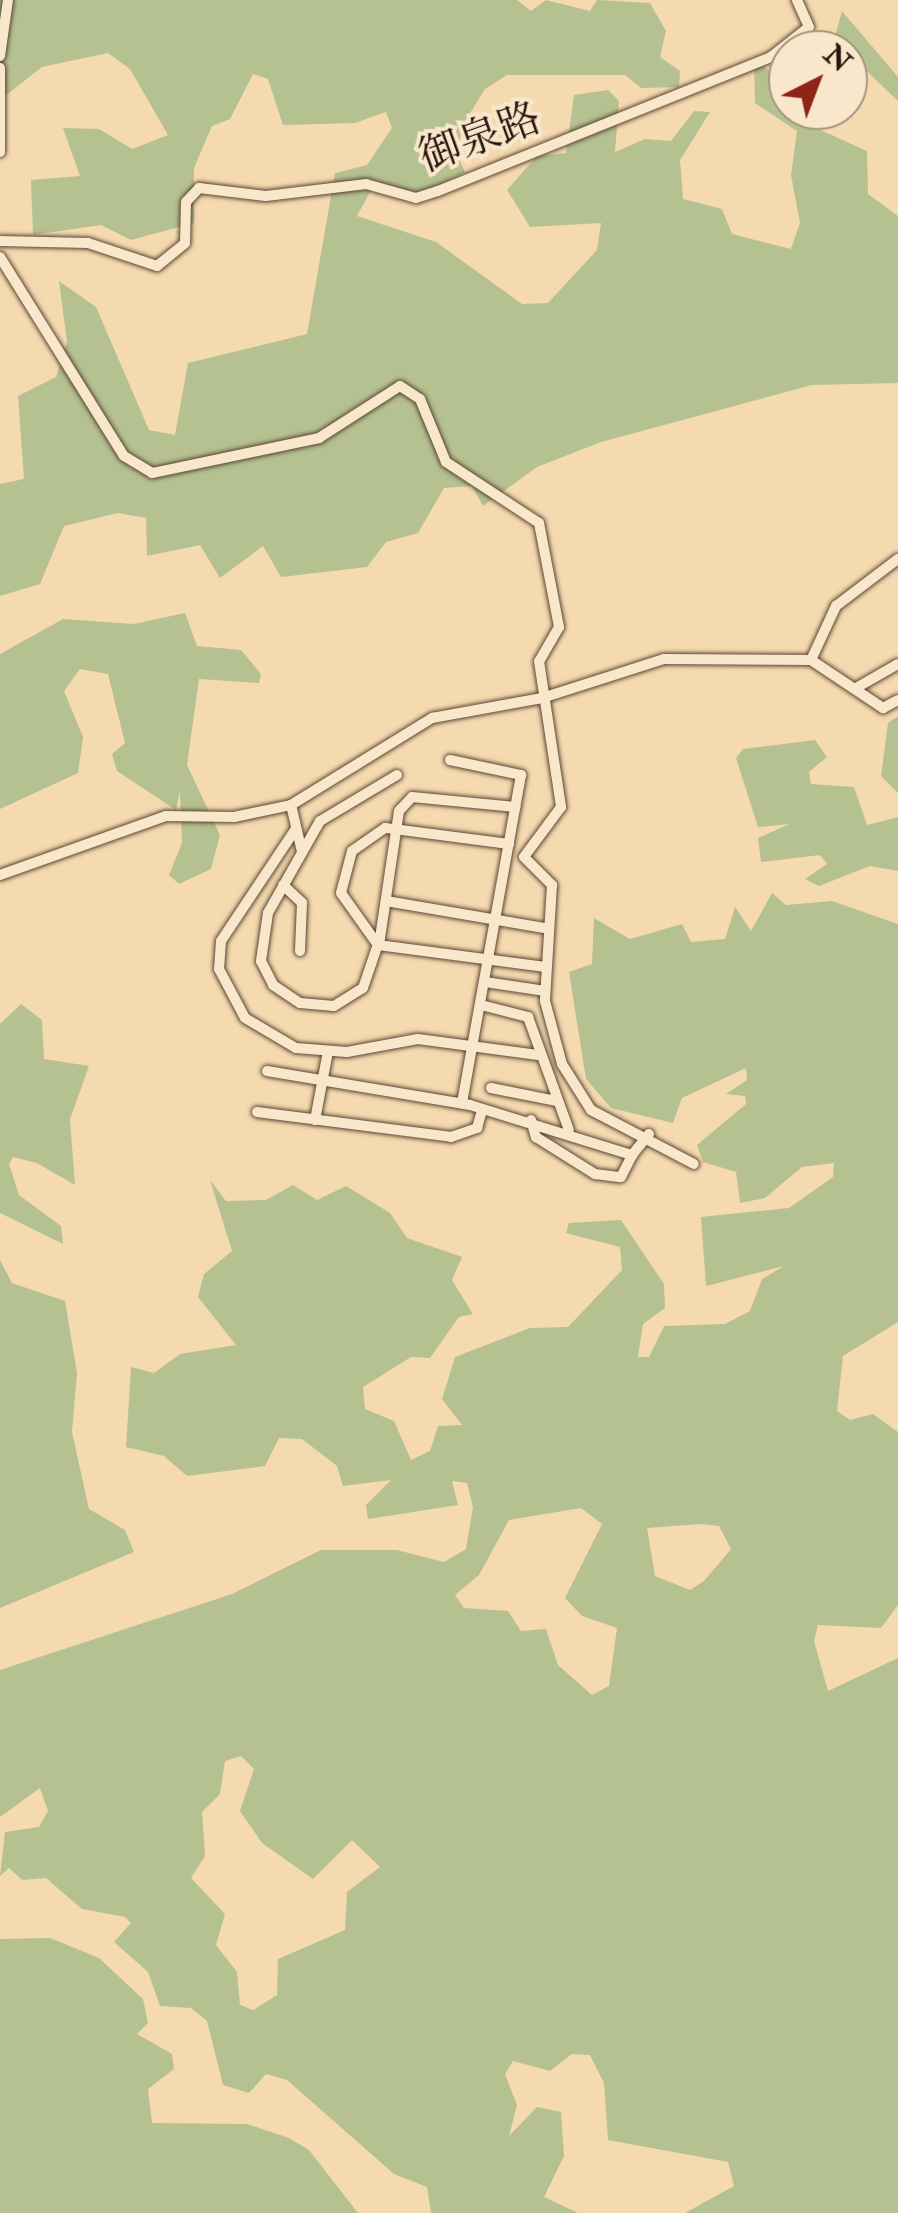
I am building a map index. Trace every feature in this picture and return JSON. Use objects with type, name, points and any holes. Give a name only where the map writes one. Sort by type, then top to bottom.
[{"type":"street","points":[[0,56],[8,0]]},
{"type":"street","name":"御泉路","points":[[0,241],[88,243],[157,266],[185,243],[186,202],[199,188],[266,196],[366,184],[416,198],[438,192],[771,58],[808,27],[797,0]]},
{"type":"street","points":[[0,68],[0,152]]},
{"type":"street","points":[[0,257],[124,456],[152,472],[319,438],[400,386],[420,399],[446,462],[539,523],[558,627],[539,661],[562,807],[524,857],[552,885],[545,991],[572,1084],[614,1126],[649,1134],[694,1164]]},
{"type":"street","points":[[811,660],[836,606],[898,559]]},
{"type":"street","points":[[0,875],[166,816],[234,817],[291,805],[432,718],[542,698],[679,656],[811,660],[883,708],[898,700]]},
{"type":"street","points":[[856,688],[898,664]]},
{"type":"street","points":[[450,760],[520,772],[476,1044],[462,1104]]},
{"type":"street","points":[[396,774],[333,810],[283,885],[261,961],[285,995],[322,1008],[344,1003],[363,988],[378,944],[397,826],[419,792],[516,806]]},
{"type":"street","points":[[291,805],[302,852]]},
{"type":"street","points":[[509,844],[397,826],[368,838],[341,869],[346,913],[378,944],[544,967]]},
{"type":"street","points":[[294,830],[226,930],[219,969],[245,1018],[276,1044],[328,1051],[418,1039],[538,1055]]},
{"type":"street","points":[[283,885],[302,903],[300,951]]},
{"type":"street","points":[[386,901],[549,929]]},
{"type":"street","points":[[485,982],[545,991]]},
{"type":"street","points":[[480,1005],[528,1016],[538,1055],[570,1130]]},
{"type":"street","points":[[316,1120],[328,1051]]},
{"type":"street","points":[[267,1071],[462,1104],[570,1130],[632,1155]]},
{"type":"street","points":[[490,1088],[556,1101]]},
{"type":"street","points":[[257,1112],[451,1137],[477,1128],[482,1110]]},
{"type":"street","points":[[531,1120],[536,1137],[596,1174],[622,1176],[649,1134]]},
{"type":"green space","points":[[0,0],[517,0],[531,11],[546,0],[590,11],[597,0],[650,3],[666,31],[660,57],[680,71],[679,87],[641,88],[625,75],[507,75],[485,89],[464,123],[456,153],[465,172],[414,197],[371,190],[357,216],[436,242],[522,304],[548,303],[597,250],[601,223],[530,227],[507,190],[537,156],[566,153],[574,95],[608,90],[619,101],[615,152],[645,139],[671,141],[694,111],[710,112],[680,160],[683,199],[722,209],[732,234],[791,249],[800,223],[791,175],[796,130],[820,130],[867,151],[868,194],[898,216],[898,383],[812,385],[601,442],[537,467],[483,506],[472,486],[444,488],[418,533],[386,542],[367,567],[281,577],[263,546],[220,578],[200,545],[147,556],[146,518],[118,513],[64,526],[40,584],[0,596],[0,484],[24,479],[18,396],[56,377],[67,342],[59,281],[96,307],[149,430],[175,435],[188,363],[307,334],[335,173],[367,165],[392,128],[386,112],[355,123],[283,125],[268,79],[253,74],[230,119],[212,126],[194,168],[194,223],[131,240],[101,225],[33,235],[31,180],[80,176],[63,128],[99,129],[132,149],[168,135],[130,69],[108,53],[42,67],[0,100]]},
{"type":"green space","points":[[842,11],[858,30],[837,30]]},
{"type":"green space","points":[[868,42],[898,77],[898,101],[868,72]]},
{"type":"green space","points":[[754,64],[768,70],[768,112],[755,103]]},
{"type":"green space","points":[[185,613],[197,646],[241,650],[261,674],[259,683],[199,679],[187,765],[220,835],[211,869],[179,884],[169,875],[182,843],[180,791],[176,810],[117,771],[112,754],[125,743],[108,674],[80,669],[64,691],[83,737],[78,773],[0,809],[0,654],[63,619],[134,624]]},
{"type":"green space","points":[[898,716],[898,793],[881,776],[888,723]]},
{"type":"green space","points":[[815,740],[827,757],[809,772],[811,784],[854,787],[867,825],[898,817],[898,871],[870,866],[819,886],[805,879],[827,864],[820,855],[761,862],[758,838],[790,824],[758,827],[736,758],[743,749]]},
{"type":"green space","points":[[772,893],[786,905],[832,901],[898,924],[898,1322],[843,1356],[837,1411],[850,1420],[873,1414],[898,1432],[898,1605],[881,1628],[818,1625],[814,1641],[828,1691],[898,1658],[898,2213],[685,2213],[734,2186],[728,2162],[608,2140],[604,2083],[590,2055],[572,2054],[550,2071],[513,2061],[505,2074],[517,2105],[509,2136],[537,2107],[561,2112],[564,2156],[544,2197],[578,2213],[431,2213],[427,2187],[394,2174],[287,2080],[266,2074],[249,2093],[223,2085],[207,2021],[191,2008],[160,2006],[148,1972],[114,1942],[131,1923],[125,1917],[82,1909],[46,1878],[22,1880],[9,1868],[0,1876],[5,1832],[39,1827],[48,1811],[40,1788],[0,1817],[0,1670],[232,1594],[321,1550],[397,1550],[444,1562],[466,1549],[473,1507],[467,1483],[452,1481],[458,1505],[368,1519],[366,1505],[391,1480],[343,1486],[337,1466],[302,1439],[279,1438],[265,1466],[187,1476],[164,1456],[126,1447],[131,1367],[154,1373],[180,1354],[236,1345],[198,1297],[204,1274],[232,1251],[210,1180],[226,1201],[266,1200],[293,1185],[317,1200],[346,1186],[390,1213],[407,1238],[462,1257],[452,1280],[473,1314],[459,1317],[430,1358],[411,1357],[363,1387],[365,1409],[394,1421],[411,1460],[430,1451],[438,1426],[462,1425],[442,1399],[455,1357],[530,1328],[568,1327],[622,1270],[620,1247],[566,1233],[569,1223],[621,1220],[664,1284],[665,1308],[643,1324],[638,1357],[649,1357],[664,1326],[725,1324],[750,1311],[762,1279],[784,1266],[706,1286],[701,1217],[789,1208],[833,1177],[834,1163],[802,1167],[765,1198],[740,1203],[736,1172],[703,1162],[697,1145],[746,1104],[745,1096],[726,1094],[747,1080],[746,1068],[682,1098],[673,1123],[611,1108],[586,1079],[569,972],[592,964],[594,918],[630,939],[682,924],[691,942],[725,939],[735,907],[751,931]],"holes":[[[581,1508],[602,1524],[565,1598],[582,1616],[617,1628],[609,1686],[592,1695],[558,1665],[546,1629],[521,1631],[508,1611],[464,1608],[455,1595],[479,1575],[509,1520]],[[719,1526],[731,1549],[704,1581],[690,1590],[655,1576],[647,1528]],[[241,1756],[254,1769],[240,1811],[262,1843],[313,1879],[352,1840],[380,1867],[347,1892],[345,1930],[278,1959],[277,1995],[253,2010],[240,2005],[237,1972],[216,1945],[225,1914],[191,1878],[205,1856],[202,1812],[220,1794],[225,1761]]]},
{"type":"green space","points":[[21,1004],[42,1020],[44,1059],[89,1066],[70,1119],[75,1185],[37,1163],[13,1157],[9,1164],[19,1195],[61,1226],[63,1244],[0,1213],[0,1024]]},
{"type":"green space","points":[[0,1260],[12,1283],[65,1301],[77,1373],[72,1432],[89,1509],[125,1530],[134,1552],[0,1608]]},
{"type":"green space","points":[[50,1938],[99,1958],[143,1999],[148,2023],[137,2034],[172,2054],[174,2069],[148,2089],[152,2123],[247,2124],[289,2138],[309,2150],[358,2213],[0,2213],[0,1939]]}]
